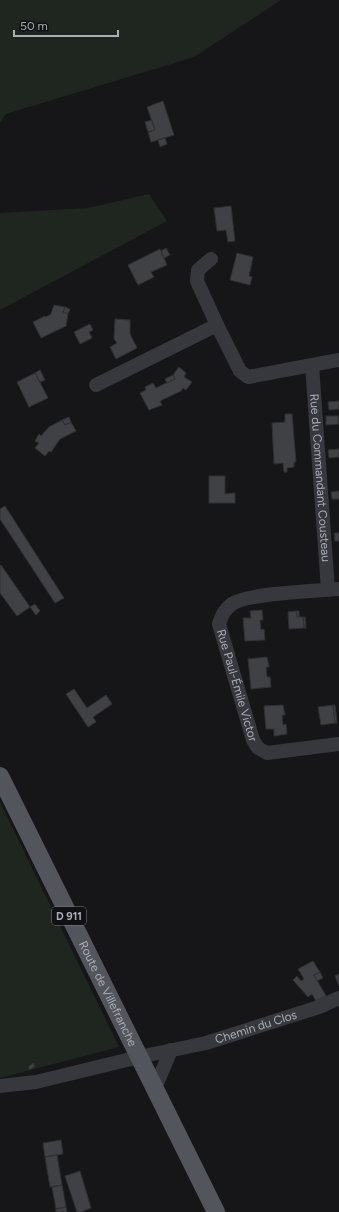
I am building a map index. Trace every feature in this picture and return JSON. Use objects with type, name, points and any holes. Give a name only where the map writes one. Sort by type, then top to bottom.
[{"type":"main road","name":"Route de Villefranche","points":[[0,776],[216,1212]]},
{"type":"street","points":[[211,259],[198,270],[197,281],[240,371],[248,376],[339,360]]},
{"type":"street","points":[[96,385],[217,325]]},
{"type":"street","name":"Rue du Commandant Cousteau","points":[[312,365],[333,590]]},
{"type":"street","name":"Rue Paul-Émile Victor","points":[[333,590],[250,597],[233,603],[223,612],[219,624],[253,740],[258,748],[267,753],[339,744]]},
{"type":"street","name":"Chemin du Clos","points":[[0,1086],[36,1082],[139,1057],[206,1043],[319,1007],[339,998]]},
{"type":"street","points":[[155,1088],[171,1050]]},
{"type":"shaded area","points":[[0,0],[281,0],[194,57],[6,114],[0,123]]},
{"type":"shaded area","points":[[149,194],[167,221],[0,310],[0,213],[88,208]]},
{"type":"shaded area","points":[[0,802],[119,1047],[0,1078]]},
{"type":"building","points":[[163,101],[174,135],[151,142],[148,132],[155,130],[147,107]]},
{"type":"building","points":[[152,120],[155,130],[148,132],[145,122]]},
{"type":"building","points":[[165,138],[167,144],[160,147],[158,140]]},
{"type":"building","points":[[231,206],[235,241],[228,242],[226,230],[217,231],[214,208]]},
{"type":"building","points":[[166,248],[170,255],[164,258],[161,251]]},
{"type":"building","points":[[160,249],[167,265],[151,272],[154,277],[138,285],[128,265]]},
{"type":"building","points":[[237,253],[253,257],[249,276],[252,277],[250,285],[230,280]]},
{"type":"building","points":[[54,305],[65,307],[63,312],[68,314],[66,326],[41,338],[33,322],[51,314]]},
{"type":"building","points":[[65,307],[70,309],[68,314],[63,312]]},
{"type":"building","points":[[115,319],[130,320],[130,334],[137,348],[116,359],[110,347],[117,343],[114,339]]},
{"type":"building","points":[[90,324],[93,330],[89,332],[92,338],[80,344],[74,332]]},
{"type":"building","points":[[179,367],[186,373],[184,377],[192,382],[186,390],[183,388],[181,391],[160,401],[162,405],[149,410],[140,393],[146,390],[145,387],[153,383],[156,388],[175,379],[173,375]]},
{"type":"building","points":[[40,370],[45,380],[40,382],[35,373]]},
{"type":"building","points":[[35,373],[48,398],[29,407],[17,382]]},
{"type":"building","points":[[173,375],[175,379],[167,383],[165,379]]},
{"type":"building","points":[[339,401],[339,409],[329,410],[328,402]]},
{"type":"building","points":[[285,414],[292,414],[296,462],[294,462],[294,467],[287,468],[287,472],[284,472],[283,463],[274,464],[272,423],[285,422]]},
{"type":"building","points":[[326,416],[338,416],[339,424],[326,425]]},
{"type":"building","points":[[69,417],[71,422],[65,425],[62,420]]},
{"type":"building","points":[[62,420],[65,425],[71,422],[76,431],[60,439],[51,452],[49,451],[45,456],[35,448],[39,443],[35,441],[39,434],[41,436],[49,427]]},
{"type":"building","points":[[339,449],[339,457],[329,458],[328,450]]},
{"type":"building","points":[[209,476],[225,476],[225,494],[235,493],[235,503],[209,503]]},
{"type":"building","points":[[339,491],[339,499],[332,499],[331,492]]},
{"type":"building","points":[[5,506],[64,598],[55,603],[0,519],[0,509]]},
{"type":"building","points":[[334,533],[339,533],[339,541],[335,541]]},
{"type":"building","points":[[1,565],[30,607],[17,616],[0,593]]},
{"type":"building","points":[[35,604],[40,611],[36,615],[30,607]]},
{"type":"building","points":[[262,610],[263,620],[260,620],[261,630],[264,629],[265,640],[245,641],[243,618],[251,618],[250,611]]},
{"type":"building","points":[[296,611],[299,611],[299,617],[297,617]]},
{"type":"building","points":[[296,611],[297,617],[303,617],[304,628],[289,629],[288,612]]},
{"type":"building","points":[[303,617],[305,617],[306,628],[304,628]]},
{"type":"building","points":[[267,657],[269,667],[266,667],[267,677],[270,677],[271,687],[251,689],[248,659]]},
{"type":"building","points":[[74,689],[87,708],[106,695],[112,704],[93,717],[96,722],[88,727],[66,694]]},
{"type":"building","points":[[283,705],[285,715],[282,715],[283,725],[286,724],[287,734],[274,736],[274,729],[266,729],[264,706]]},
{"type":"building","points":[[333,705],[335,705],[337,723],[335,723]]},
{"type":"building","points":[[333,705],[335,723],[321,725],[318,707]]},
{"type":"building","points":[[313,961],[320,972],[314,975],[326,996],[316,1001],[312,994],[308,997],[293,980],[297,976],[301,981],[304,979],[298,969]]},
{"type":"building","points":[[320,972],[323,978],[317,981],[314,975]]},
{"type":"building","points":[[339,974],[339,986],[335,976]]},
{"type":"building","points":[[33,1063],[35,1066],[30,1070],[28,1067]]},
{"type":"building","points":[[61,1140],[63,1154],[45,1157],[43,1143]]},
{"type":"building","points":[[57,1155],[62,1185],[50,1187],[45,1157]]},
{"type":"building","points":[[80,1171],[91,1208],[77,1212],[65,1176]]},
{"type":"building","points":[[62,1185],[66,1207],[56,1209],[52,1187]]},
{"type":"building","points":[[66,1207],[67,1212],[56,1212],[56,1209]]}]
